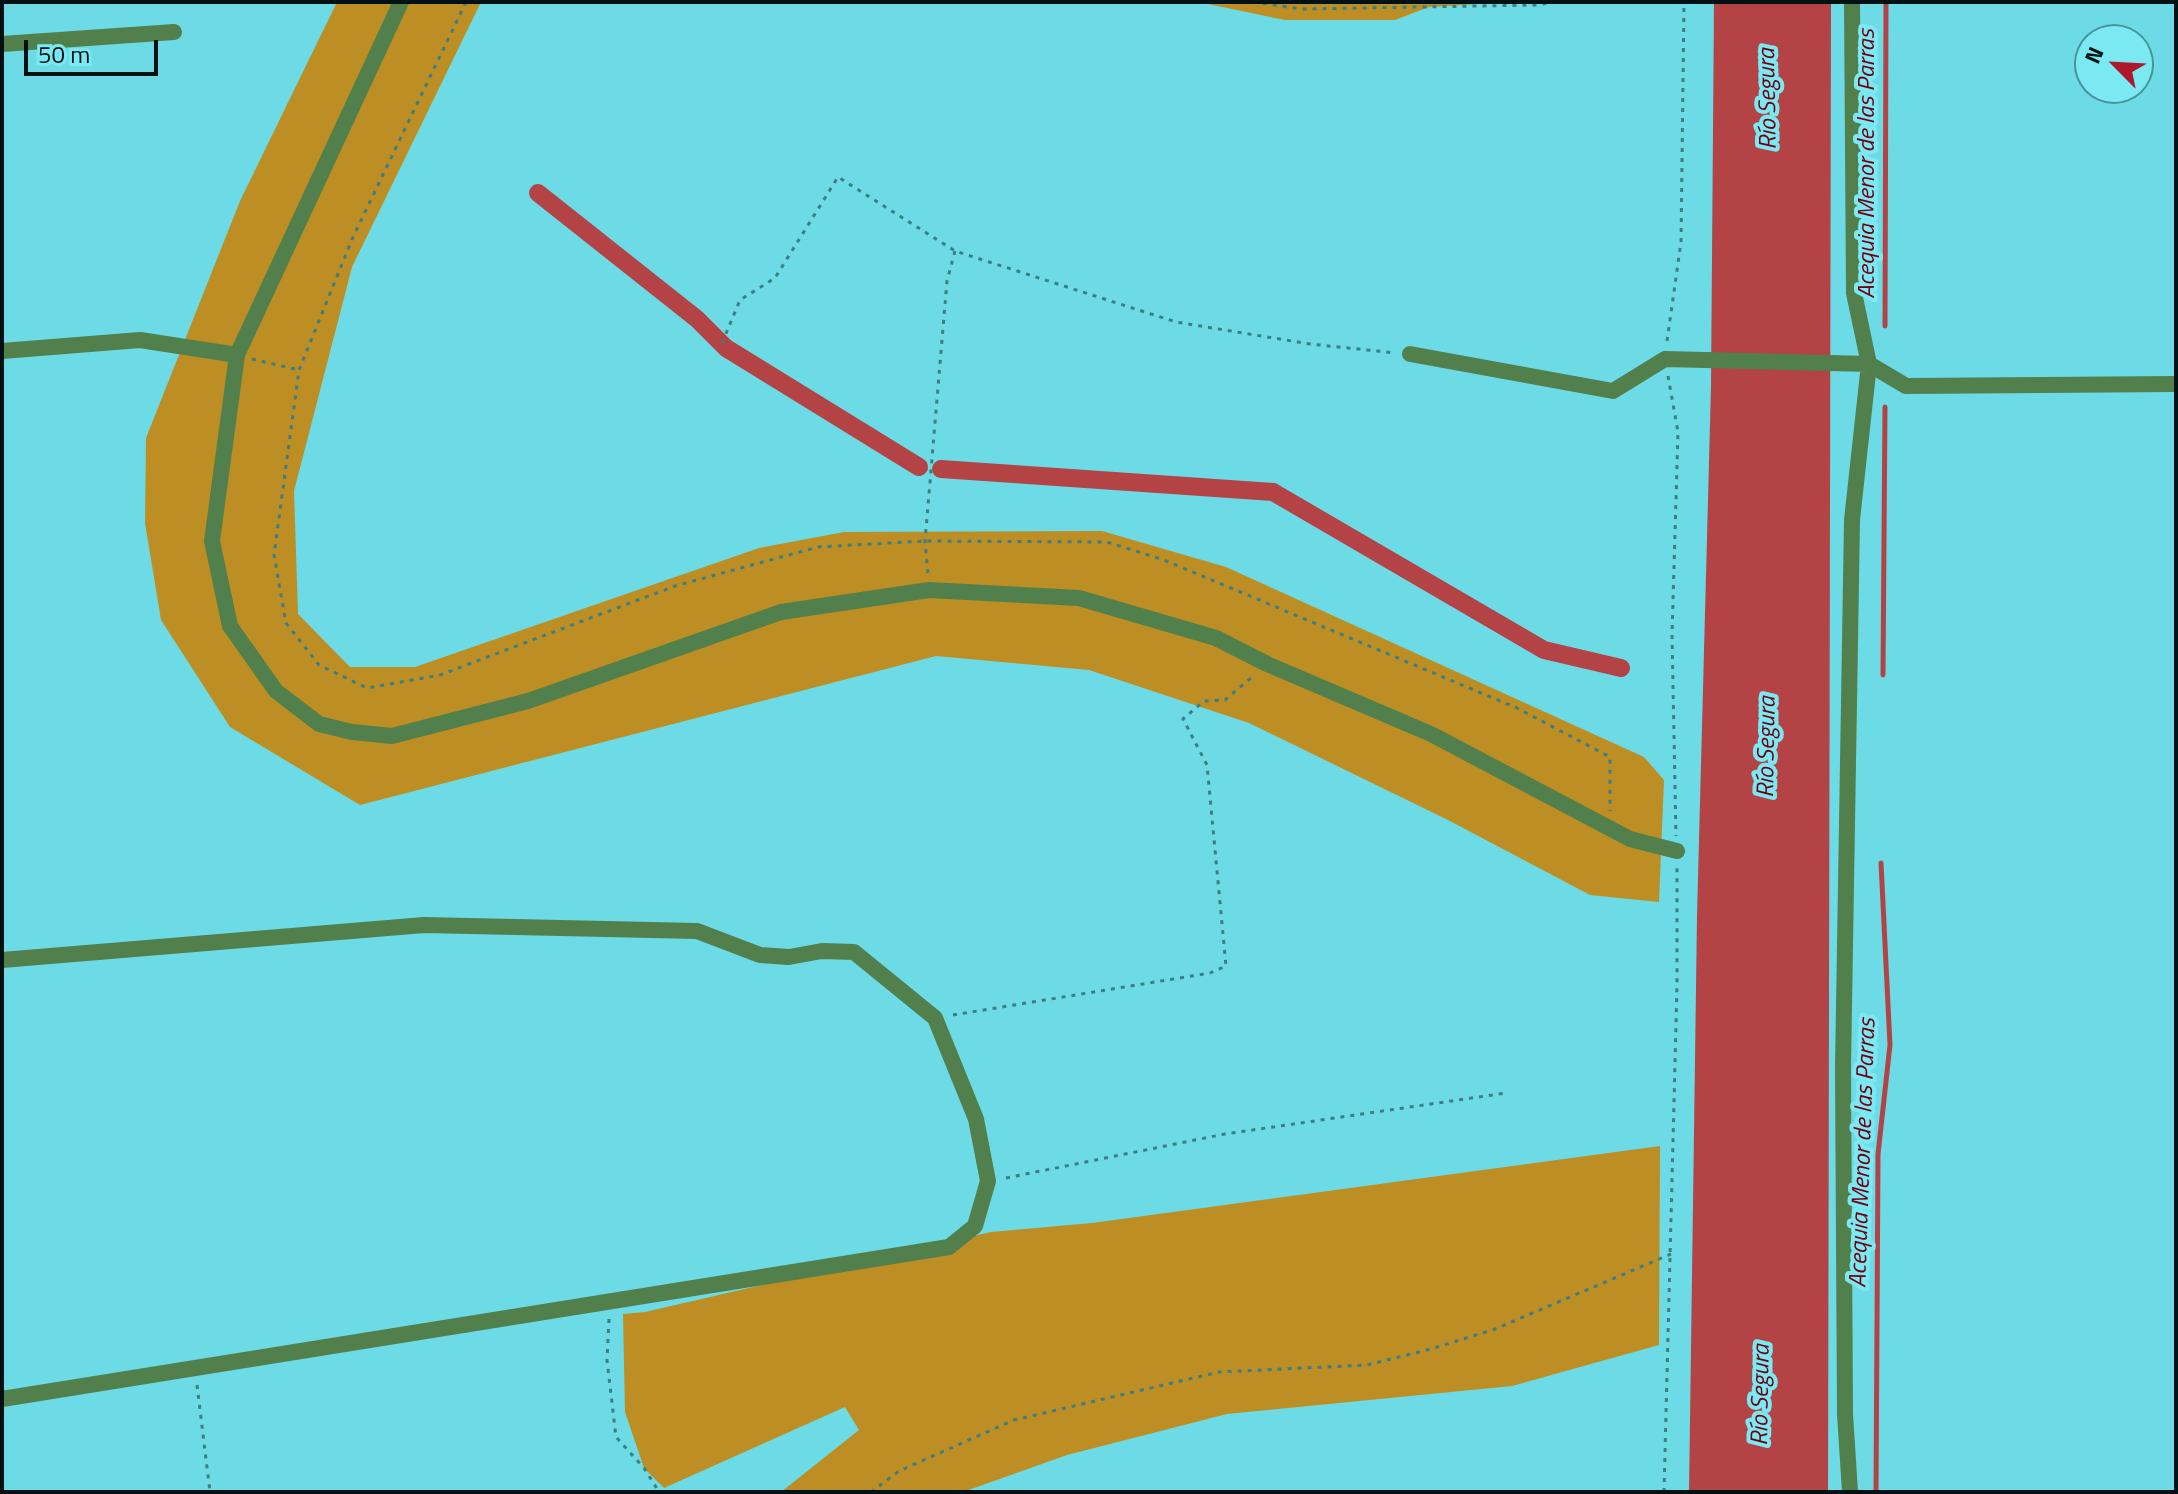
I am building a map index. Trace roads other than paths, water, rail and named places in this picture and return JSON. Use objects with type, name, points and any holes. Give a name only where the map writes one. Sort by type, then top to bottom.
[{"type":"street","points":[[401,2],[237,355],[212,541],[230,626],[276,691],[319,724],[352,732],[392,736],[528,701],[781,612],[929,590],[1079,598],[1216,638],[1267,664],[1431,734],[1630,839],[1677,851]]},
{"type":"street","points":[[1850,1492],[1845,1414],[1843,1066],[1851,551],[1869,364],[1854,293],[1852,2]]},
{"type":"street","points":[[2,44],[174,32]]},
{"type":"street","points":[[2,351],[140,340],[237,355]]},
{"type":"street","points":[[1410,354],[1613,391],[1665,359],[1869,364],[1906,386],[2176,384]]},
{"type":"street","points":[[2,960],[424,925],[697,931],[760,955],[789,957],[822,951],[854,952],[935,1018],[976,1119],[988,1181],[975,1226],[949,1247],[2,1399]]},
{"type":"water","name":"Río Segura","points":[[1714,2],[1831,2],[1828,1492],[1689,1492],[1697,916],[1711,386]]},
{"type":"waterway","name":"Acequia Menor de las Parras","points":[[1885,326],[1886,2]]},
{"type":"waterway","points":[[538,193],[697,319],[726,348],[919,467]]},
{"type":"waterway","name":"Acequia Menor de las Parras","points":[[1883,675],[1885,407]]},
{"type":"waterway","points":[[941,469],[1273,492],[1544,650],[1621,668]]},
{"type":"waterway","name":"Acequia Menor de las Parras","points":[[1876,1492],[1878,1154],[1890,1045],[1881,863]]}]
